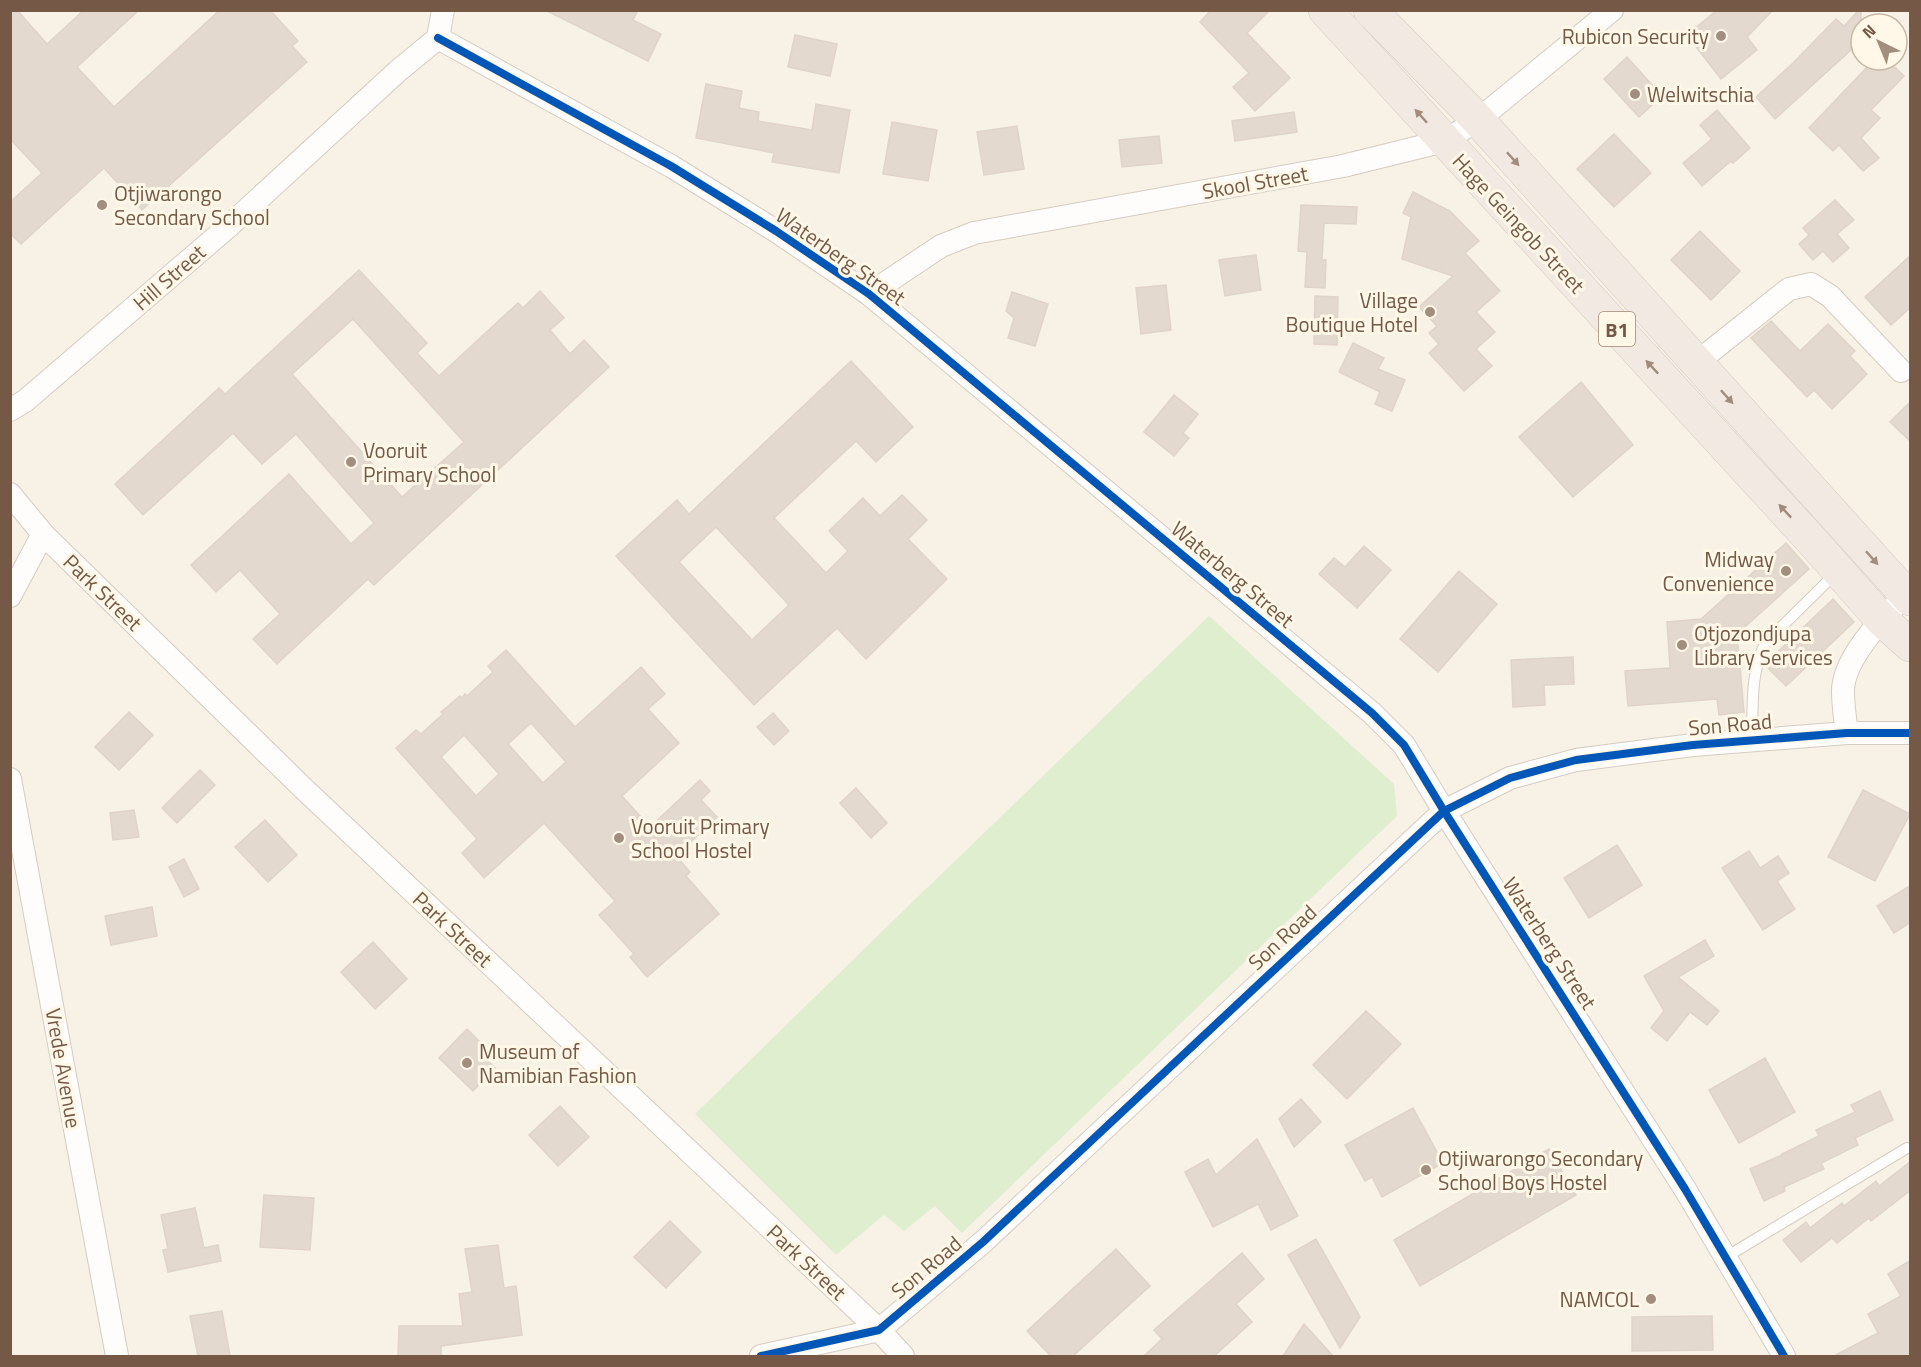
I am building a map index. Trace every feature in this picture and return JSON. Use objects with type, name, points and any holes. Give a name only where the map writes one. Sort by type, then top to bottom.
[{"type":"highway","name":"Hage Geingob Street","points":[[1325,10],[1839,570],[1881,619],[1911,645]]},
{"type":"highway","name":"Hage Geingob Street","points":[[1374,14],[1478,120],[1908,597]]},
{"type":"highway","points":[[1352,39],[1374,14]]},
{"type":"highway","points":[[1814,543],[1839,521]]},
{"type":"street","points":[[438,38],[443,10]]},
{"type":"street","name":"Skool Street","points":[[869,294],[941,246],[974,233],[1343,165],[1444,141],[1478,120],[1612,10]]},
{"type":"street","name":"Waterberg Street","points":[[438,38],[671,166],[776,231],[869,294],[1372,712],[1404,745],[1685,1189],[1784,1356]]},
{"type":"street","name":"Hill Street","points":[[10,410],[25,401],[229,226],[399,70],[438,38]]},
{"type":"street","points":[[1696,363],[1790,289],[1811,284],[1830,296],[1901,371]]},
{"type":"street","name":"Park Street","points":[[10,494],[43,534],[313,797],[879,1329],[903,1356]]},
{"type":"street","points":[[10,596],[43,534]]},
{"type":"street","points":[[1847,733],[1843,690],[1848,667],[1881,619],[1908,597]]},
{"type":"street","name":"Son Road","points":[[761,1356],[879,1329],[983,1242],[1444,811],[1510,778],[1576,760],[1752,740],[1847,733],[1911,733]]},
{"type":"street","name":"Vrede Avenue","points":[[10,779],[117,1356]]},
{"type":"lane","points":[[1752,740],[1755,671],[1758,656],[1766,642],[1839,570]]},
{"type":"lane","points":[[1726,1257],[1907,1148]]},
{"type":"green space","points":[[1209,616],[1394,784],[1397,816],[962,1233],[935,1206],[904,1231],[884,1215],[836,1255],[695,1114]]},
{"type":"building","points":[[10,10],[17,10],[47,44],[84,10],[139,10],[77,67],[114,107],[220,10],[270,10],[298,41],[292,46],[307,62],[142,210],[104,168],[21,244],[10,233],[10,202],[42,173],[10,139]]},
{"type":"building","points":[[545,10],[638,10],[633,20],[661,34],[648,61]]},
{"type":"building","points":[[1211,10],[1270,10],[1247,33],[1290,78],[1255,111],[1233,87],[1249,73],[1200,22]]},
{"type":"building","points":[[1717,10],[1773,10],[1747,37],[1757,50],[1721,79],[1687,35]]},
{"type":"building","points":[[1836,19],[1844,26],[1849,21],[1849,52],[1775,119],[1756,97]]},
{"type":"building","points":[[795,35],[837,44],[830,76],[788,67]]},
{"type":"building","points":[[1627,57],[1662,96],[1639,117],[1604,79]]},
{"type":"building","points":[[1863,72],[1900,72],[1904,76],[1871,110],[1880,118],[1861,138],[1879,158],[1863,171],[1839,145],[1833,151],[1809,128]]},
{"type":"building","points":[[706,84],[742,91],[739,108],[759,112],[758,121],[812,130],[816,104],[850,110],[839,173],[772,162],[774,153],[696,138]]},
{"type":"building","points":[[1717,110],[1750,148],[1702,186],[1683,163],[1712,139],[1700,125]]},
{"type":"building","points":[[1294,112],[1297,132],[1235,141],[1232,121]]},
{"type":"building","points":[[892,122],[937,130],[928,181],[883,174]]},
{"type":"building","points":[[1017,126],[1024,169],[984,175],[977,132]]},
{"type":"building","points":[[1614,134],[1651,173],[1614,207],[1577,169]]},
{"type":"building","points":[[1159,136],[1162,163],[1122,167],[1119,140]]},
{"type":"building","points":[[1413,192],[1450,211],[1479,241],[1465,253],[1500,291],[1476,312],[1495,332],[1476,349],[1492,366],[1464,391],[1429,353],[1439,344],[1429,333],[1437,326],[1419,307],[1453,276],[1402,259],[1411,217],[1403,213]]},
{"type":"building","points":[[1835,200],[1854,220],[1837,234],[1849,248],[1833,262],[1823,251],[1813,260],[1799,244],[1809,235],[1803,228]]},
{"type":"building","points":[[1301,205],[1357,207],[1356,224],[1324,223],[1322,260],[1326,260],[1325,288],[1305,287],[1307,252],[1298,251]]},
{"type":"building","points":[[1700,231],[1740,271],[1711,300],[1671,260]]},
{"type":"building","points":[[1256,255],[1261,290],[1225,296],[1219,260]]},
{"type":"building","points":[[1911,255],[1911,307],[1891,325],[1865,297]]},
{"type":"building","points":[[359,270],[427,343],[417,353],[439,376],[518,303],[523,308],[540,291],[564,318],[550,330],[570,354],[584,340],[609,367],[374,585],[368,579],[277,664],[253,639],[280,614],[240,570],[216,592],[191,565],[289,474],[351,544],[374,523],[296,434],[262,464],[233,433],[143,515],[115,484],[219,388],[225,394]],"holes":[[[353,319],[464,442],[402,497],[292,374]]]},
{"type":"building","points":[[1166,285],[1171,330],[1141,334],[1136,288]]},
{"type":"building","points":[[1012,292],[1048,304],[1035,346],[1008,338],[1014,318],[1006,311]]},
{"type":"building","points":[[1315,296],[1338,297],[1337,345],[1314,344]]},
{"type":"building","points":[[1771,321],[1800,351],[1828,324],[1855,351],[1850,356],[1867,374],[1832,409],[1814,390],[1807,397],[1751,338]]},
{"type":"building","points":[[1353,343],[1384,358],[1378,369],[1405,380],[1392,411],[1375,404],[1380,392],[1339,372]]},
{"type":"building","points":[[851,361],[913,427],[876,462],[856,441],[774,518],[826,573],[848,551],[829,531],[863,498],[880,516],[902,495],[927,520],[908,539],[947,579],[866,659],[837,628],[754,705],[616,556],[677,500],[689,514]],"holes":[[[716,527],[789,605],[752,640],[679,562]]]},
{"type":"building","points":[[1581,382],[1633,445],[1573,497],[1519,437]]},
{"type":"building","points":[[1174,395],[1198,414],[1183,433],[1189,438],[1174,456],[1144,432]]},
{"type":"building","points":[[1911,401],[1911,442],[1890,422]]},
{"type":"building","points":[[1786,543],[1809,569],[1737,634],[1744,712],[1719,715],[1717,699],[1628,706],[1625,671],[1670,668],[1667,622],[1701,619]]},
{"type":"building","points":[[1364,546],[1391,570],[1357,608],[1319,574],[1334,558],[1345,567]]},
{"type":"building","points":[[1459,571],[1497,604],[1438,672],[1400,639]]},
{"type":"building","points":[[1833,599],[1854,622],[1786,686],[1765,665],[1766,663]]},
{"type":"building","points":[[506,650],[575,727],[641,667],[665,694],[648,709],[679,743],[622,796],[650,827],[700,780],[710,791],[701,800],[717,817],[676,856],[690,872],[686,876],[719,914],[647,977],[630,957],[634,954],[599,915],[615,901],[544,823],[484,878],[462,853],[477,839],[396,748],[416,730],[421,734],[460,696],[462,698],[465,694],[467,696],[493,672],[488,666]],"holes":[[[531,723],[566,762],[543,783],[508,744]],[[464,735],[499,774],[476,796],[441,757]]]},
{"type":"building","points":[[1573,657],[1574,684],[1544,685],[1545,705],[1513,707],[1511,660]]},
{"type":"building","points":[[129,712],[153,735],[119,770],[95,747]]},
{"type":"building","points":[[773,713],[789,731],[774,745],[757,727]]},
{"type":"building","points":[[200,770],[215,785],[177,823],[162,808]]},
{"type":"building","points":[[856,788],[887,823],[871,838],[840,803]]},
{"type":"building","points":[[1863,790],[1910,814],[1875,881],[1828,857]]},
{"type":"building","points":[[134,810],[139,837],[113,840],[110,813]]},
{"type":"building","points":[[265,820],[297,855],[268,882],[235,847]]},
{"type":"building","points":[[1617,845],[1642,885],[1589,918],[1564,878]]},
{"type":"building","points":[[1749,851],[1760,868],[1778,856],[1789,873],[1777,881],[1795,909],[1763,930],[1722,868]]},
{"type":"building","points":[[184,859],[199,889],[184,897],[169,867]]},
{"type":"building","points":[[1911,885],[1911,922],[1894,933],[1877,906]]},
{"type":"building","points":[[152,907],[157,936],[111,945],[105,916]]},
{"type":"building","points":[[1705,940],[1714,956],[1678,977],[1719,1011],[1707,1025],[1690,1012],[1667,1041],[1651,1028],[1664,1011],[1644,976]]},
{"type":"building","points":[[373,942],[407,979],[375,1009],[341,972]]},
{"type":"building","points":[[1366,1011],[1401,1044],[1347,1099],[1313,1065]]},
{"type":"building","name":"Museum of Namibian Fashion","points":[[467,1029],[484,1046],[478,1051],[495,1068],[473,1091],[439,1058]]},
{"type":"building","points":[[1765,1058],[1795,1112],[1739,1143],[1709,1090]]},
{"type":"building","points":[[1880,1091],[1893,1120],[1855,1138],[1858,1145],[1821,1163],[1824,1169],[1784,1187],[1785,1191],[1764,1201],[1750,1169],[1819,1136],[1816,1130],[1855,1112],[1851,1105]]},
{"type":"building","points":[[1301,1099],[1321,1122],[1294,1147],[1279,1119]]},
{"type":"building","points":[[560,1106],[589,1137],[558,1166],[529,1135]]},
{"type":"building","points":[[1413,1108],[1443,1163],[1382,1197],[1372,1177],[1365,1181],[1345,1145]]},
{"type":"building","points":[[1257,1139],[1298,1216],[1271,1230],[1258,1204],[1213,1227],[1185,1172],[1208,1159],[1216,1175]]},
{"type":"building","points":[[1549,1149],[1576,1195],[1420,1286],[1394,1240]]},
{"type":"building","points":[[1911,1161],[1911,1190],[1871,1221],[1869,1218],[1837,1243],[1832,1238],[1801,1262],[1783,1240],[1806,1222],[1810,1228],[1842,1203],[1844,1206],[1876,1181],[1879,1186]]},
{"type":"building","points":[[264,1195],[314,1198],[310,1250],[260,1247]]},
{"type":"building","points":[[195,1208],[204,1248],[218,1245],[221,1261],[168,1272],[163,1250],[168,1249],[161,1215]]},
{"type":"building","points":[[670,1221],[701,1252],[666,1288],[634,1257]]},
{"type":"building","points":[[1316,1239],[1360,1317],[1340,1348],[1288,1255]]},
{"type":"building","points":[[498,1245],[504,1288],[516,1286],[522,1335],[441,1346],[441,1356],[398,1356],[399,1326],[463,1326],[459,1294],[472,1292],[465,1249]]},
{"type":"building","points":[[1116,1249],[1150,1286],[1073,1356],[1051,1356],[1027,1331]]},
{"type":"building","points":[[1242,1253],[1264,1279],[1236,1304],[1252,1322],[1214,1356],[1144,1356],[1162,1339],[1154,1330]]},
{"type":"building","points":[[1911,1260],[1911,1356],[1834,1356],[1878,1333],[1868,1314],[1901,1296],[1888,1274]]},
{"type":"building","points":[[222,1311],[230,1356],[198,1356],[190,1316]]},
{"type":"building","points":[[1712,1316],[1713,1350],[1632,1351],[1632,1317]]},
{"type":"building","points":[[1304,1324],[1333,1356],[1283,1356]]},
{"type":"cycle path","points":[[438,38],[671,166],[776,231],[869,294],[1372,713],[1404,745],[1685,1189],[1784,1356]]},
{"type":"cycle path","points":[[761,1356],[879,1330],[983,1242],[1444,811],[1510,778],[1576,760],[1693,745],[1847,733],[1910,733]]},
{"type":"place","name":"Rubicon Security","points":[[1721,36]]},
{"type":"place","name":"Welwitschia","points":[[1635,94]]},
{"type":"place","name":"Otjiwarongo Secondary School","points":[[102,205]]},
{"type":"place","name":"Village Boutique Hotel","points":[[1430,312]]},
{"type":"place","name":"Vooruit Primary School","points":[[351,462]]},
{"type":"place","name":"Midway Convenience","points":[[1786,571]]},
{"type":"place","name":"Otjozondjupa Library Services","points":[[1682,645]]},
{"type":"place","name":"Vooruit Primary School Hostel","points":[[619,838]]},
{"type":"place","name":"Museum of Namibian Fashion","points":[[467,1063]]},
{"type":"place","name":"Otjiwarongo Secondary School Boys Hostel","points":[[1426,1170]]},
{"type":"place","name":"NAMCOL","points":[[1651,1299]]}]
